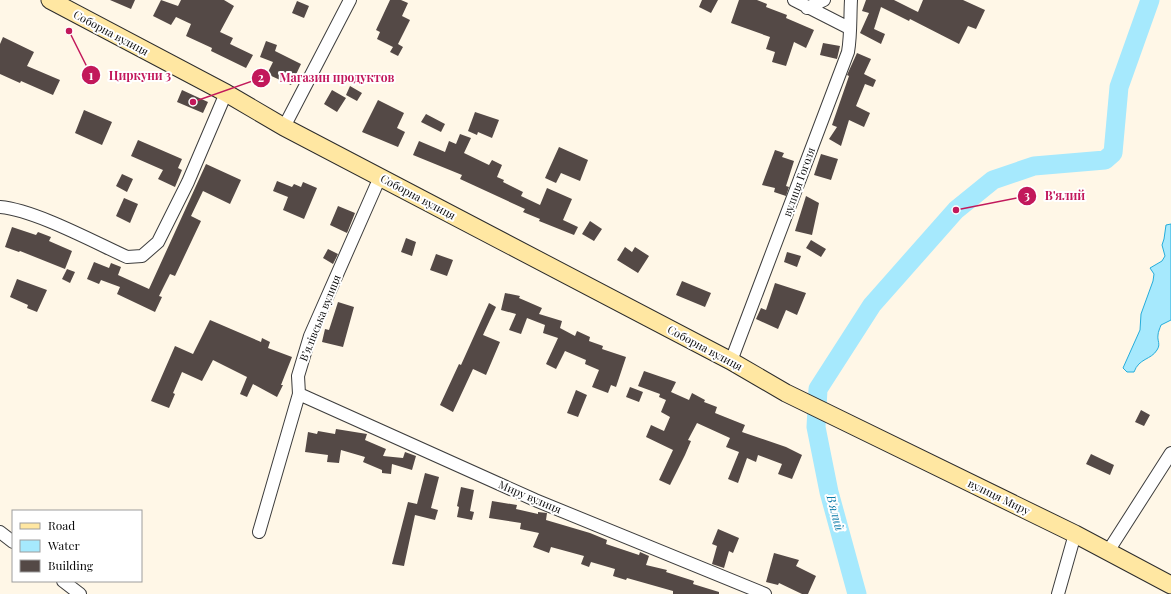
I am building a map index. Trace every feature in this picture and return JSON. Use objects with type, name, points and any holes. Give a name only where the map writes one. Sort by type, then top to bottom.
[{"type":"street","name":"Соборна вулиця","points":[[50,0],[226,93],[284,127],[380,178],[731,362],[786,393],[827,412]]},
{"type":"street","points":[[284,127],[350,0]]},
{"type":"street","points":[[794,0],[807,8],[849,28]]},
{"type":"street","points":[[807,8],[824,0]]},
{"type":"street","name":"вулиця Гоголя","points":[[731,362],[848,52],[851,0]]},
{"type":"street","points":[[0,207],[9,208],[46,221],[128,257],[142,256],[158,242],[188,182],[226,93]]},
{"type":"street","name":"В’ялівська вулиця","points":[[258,532],[299,394],[298,376],[310,336],[380,178]]},
{"type":"street","name":"Миру вулиця","points":[[299,394],[535,500],[765,594]]},
{"type":"street","name":"вулиця Миру","points":[[827,412],[1075,534],[1108,553],[1171,585]]},
{"type":"street","points":[[1108,553],[1171,452]]},
{"type":"street","points":[[0,532],[12,541]]},
{"type":"street","points":[[1058,594],[1075,534]]},
{"type":"street","points":[[64,582],[80,594]]},
{"type":"water","points":[[1171,224],[1171,320],[1161,325],[1158,334],[1159,346],[1152,356],[1139,364],[1134,372],[1127,372],[1123,368],[1140,330],[1141,314],[1153,281],[1154,274],[1150,268],[1162,261],[1165,256],[1162,245],[1166,225]]},
{"type":"building","points":[[110,0],[135,0],[131,9]]},
{"type":"building","points":[[161,0],[178,6],[181,0],[224,0],[234,6],[220,32],[233,38],[230,44],[253,55],[246,68],[211,51],[212,48],[186,36],[191,24],[176,17],[171,25],[153,16]]},
{"type":"building","points":[[390,0],[401,0],[408,3],[402,16],[410,20],[398,44],[403,47],[398,56],[390,52],[393,47],[377,39],[380,32],[376,30]]},
{"type":"building","points":[[702,0],[718,0],[711,13],[699,7]]},
{"type":"building","points":[[739,0],[757,0],[767,4],[766,7],[787,15],[786,18],[814,30],[806,48],[794,42],[786,66],[772,62],[775,52],[766,49],[770,37],[731,23]]},
{"type":"building","points":[[866,0],[894,0],[918,12],[923,0],[963,0],[985,10],[976,29],[968,26],[959,44],[910,19],[909,21],[881,7],[874,29],[885,34],[881,44],[860,33],[869,13],[862,11]]},
{"type":"building","points":[[297,1],[309,6],[304,18],[292,13]]},
{"type":"building","points":[[3,37],[34,52],[27,66],[60,80],[53,95],[21,81],[20,83],[0,74],[0,44]]},
{"type":"building","points":[[266,41],[277,45],[275,51],[301,64],[291,85],[267,74],[273,62],[260,57]]},
{"type":"building","points":[[823,43],[840,46],[837,59],[820,55]]},
{"type":"building","points":[[857,53],[871,59],[864,74],[876,80],[873,87],[865,84],[856,106],[870,113],[864,127],[849,120],[841,146],[829,139],[837,127],[832,125],[849,76],[847,75]]},
{"type":"building","points":[[350,86],[362,93],[357,101],[346,95]]},
{"type":"building","points":[[182,90],[208,102],[203,113],[177,102]]},
{"type":"building","points":[[332,90],[346,98],[337,112],[324,104]]},
{"type":"building","points":[[378,100],[404,113],[397,128],[405,132],[398,147],[362,132]]},
{"type":"building","points":[[84,110],[112,122],[102,145],[75,133]]},
{"type":"building","points":[[475,112],[499,120],[492,138],[478,132],[477,135],[468,131]]},
{"type":"building","points":[[426,114],[445,124],[441,132],[421,122]]},
{"type":"building","points":[[460,134],[471,138],[464,153],[489,165],[492,160],[502,165],[497,177],[504,180],[503,182],[523,192],[521,196],[540,205],[547,188],[572,199],[563,220],[578,227],[574,235],[539,221],[540,219],[523,212],[525,209],[460,179],[462,175],[413,155],[419,141],[445,152],[449,141],[456,144]]},
{"type":"building","points":[[138,140],[182,159],[178,168],[182,170],[175,187],[158,179],[163,170],[131,156]]},
{"type":"building","points":[[559,147],[588,160],[580,181],[561,173],[556,183],[545,178]]},
{"type":"building","points":[[775,150],[784,153],[782,157],[794,161],[786,186],[789,187],[786,196],[774,192],[775,188],[762,185]]},
{"type":"building","points":[[821,154],[838,159],[831,180],[814,175]]},
{"type":"building","points":[[206,164],[241,180],[230,204],[203,191],[191,216],[201,221],[175,276],[170,274],[159,296],[162,297],[155,312],[117,294],[120,287],[101,280],[99,284],[87,279],[94,262],[109,268],[111,263],[121,267],[118,275],[149,289]]},
{"type":"building","points":[[122,174],[133,179],[127,192],[116,186]]},
{"type":"building","points":[[277,181],[292,187],[294,184],[301,187],[303,182],[317,188],[304,219],[283,210],[288,197],[273,191]]},
{"type":"building","points":[[806,196],[819,203],[812,235],[795,231]]},
{"type":"building","points":[[124,198],[138,204],[130,223],[116,216]]},
{"type":"building","points":[[338,206],[355,213],[347,233],[330,225]]},
{"type":"building","points":[[590,221],[602,229],[594,241],[582,234]]},
{"type":"building","points":[[12,227],[36,235],[38,232],[51,237],[49,241],[72,251],[65,269],[20,251],[19,252],[5,247]]},
{"type":"building","points":[[406,238],[416,242],[412,256],[401,252]]},
{"type":"building","points":[[811,240],[826,249],[821,257],[806,248]]},
{"type":"building","points":[[625,247],[632,252],[635,247],[649,256],[638,273],[617,260]]},
{"type":"building","points":[[328,249],[338,254],[333,264],[323,258]]},
{"type":"building","points":[[787,252],[801,256],[797,267],[784,262]]},
{"type":"building","points":[[436,254],[453,260],[447,276],[430,270]]},
{"type":"building","points":[[67,269],[75,272],[70,283],[62,279]]},
{"type":"building","points":[[17,279],[47,290],[37,312],[27,308],[28,305],[10,297]]},
{"type":"building","points":[[682,281],[711,293],[705,307],[676,295]]},
{"type":"building","points":[[775,283],[806,293],[797,315],[786,310],[778,329],[756,319],[761,308],[766,310]]},
{"type":"building","points":[[505,293],[520,296],[519,298],[542,308],[539,314],[562,321],[560,328],[575,336],[577,331],[590,337],[589,341],[603,346],[602,349],[626,357],[616,387],[611,385],[608,393],[592,387],[599,370],[585,364],[586,360],[565,351],[556,369],[546,364],[558,338],[543,333],[545,325],[527,318],[521,334],[509,330],[516,314],[501,310]]},
{"type":"building","points":[[338,302],[354,307],[343,347],[322,342],[325,329],[329,330]]},
{"type":"building","points":[[489,303],[496,307],[483,335],[500,342],[486,375],[473,369],[453,412],[440,405],[459,364],[461,365]]},
{"type":"building","points":[[210,320],[261,342],[262,338],[270,342],[268,348],[292,357],[281,385],[283,385],[277,397],[253,384],[247,397],[240,394],[247,377],[213,360],[202,381],[182,372],[173,393],[175,394],[169,408],[151,401],[175,346],[193,354]]},
{"type":"building","points":[[644,371],[676,382],[671,392],[689,400],[692,393],[705,400],[704,402],[717,407],[715,413],[745,425],[742,432],[786,447],[802,455],[792,479],[778,474],[782,464],[758,455],[756,462],[747,458],[738,483],[728,479],[739,452],[726,447],[730,438],[697,423],[688,440],[691,441],[685,455],[670,485],[659,480],[673,450],[646,437],[651,425],[664,431],[670,417],[661,412],[666,400],[659,397],[660,394],[638,386]]},
{"type":"building","points":[[630,387],[643,392],[639,402],[626,397]]},
{"type":"building","points":[[576,390],[587,395],[578,417],[567,413]]},
{"type":"building","points":[[1141,410],[1150,415],[1144,426],[1135,422]]},
{"type":"building","points":[[336,429],[367,434],[365,440],[386,449],[383,456],[403,458],[405,452],[416,456],[412,470],[392,464],[391,474],[382,473],[382,470],[363,462],[365,457],[341,450],[339,463],[327,462],[328,455],[305,452],[308,432],[317,434],[318,431],[335,434]]},
{"type":"building","points":[[1091,454],[1114,465],[1110,475],[1086,464]]},
{"type":"building","points":[[425,473],[439,477],[431,508],[438,510],[435,520],[415,515],[404,566],[392,564],[408,502],[417,504]]},
{"type":"building","points":[[461,487],[474,490],[470,511],[474,512],[472,520],[457,517],[459,507],[457,506]]},
{"type":"building","points":[[492,501],[517,505],[516,509],[538,514],[538,512],[547,513],[546,520],[590,533],[607,540],[606,544],[639,555],[640,552],[649,556],[646,565],[667,570],[666,572],[694,581],[693,584],[719,592],[719,594],[673,594],[673,591],[627,578],[626,580],[613,576],[615,569],[591,562],[589,567],[581,564],[584,556],[551,547],[549,553],[533,547],[539,533],[520,529],[521,523],[489,518]]},
{"type":"building","points":[[718,529],[739,538],[733,553],[729,551],[724,568],[712,564],[717,546],[712,544]]},
{"type":"building","points":[[774,553],[799,560],[796,566],[816,576],[808,594],[802,594],[779,583],[778,585],[766,582]]},
{"type":"waterway","name":"В'ялий","points":[[857,594],[829,492],[816,427],[818,389],[872,305],[956,210],[993,180],[1034,166],[1105,160],[1113,153],[1119,87],[1150,0]]},
{"type":"place","name":"Циркуни 3","points":[[69,31]]},
{"type":"place","name":"Магазин продуктов","points":[[193,102]]},
{"type":"place","name":"В'ялий","points":[[956,210]]}]
